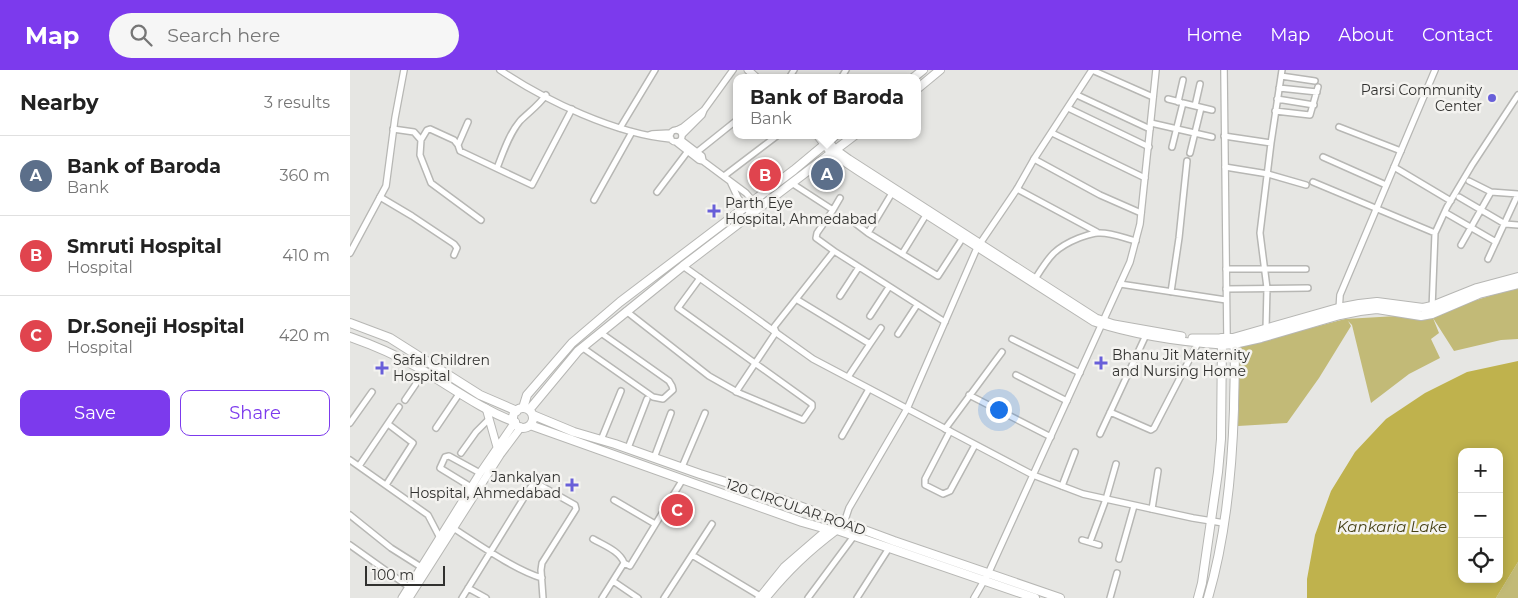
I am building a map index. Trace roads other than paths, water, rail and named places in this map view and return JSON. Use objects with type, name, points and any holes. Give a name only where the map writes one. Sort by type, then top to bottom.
[{"type":"main road","points":[[921,86],[940,70]]},
{"type":"main road","points":[[518,425],[514,416],[525,411],[583,348],[683,266],[793,184],[850,139]]},
{"type":"main road","points":[[350,338],[376,347],[424,372],[499,416],[518,425],[530,426],[533,420],[525,411],[527,395],[572,343],[627,297],[753,201],[825,140],[833,151],[962,239],[979,246],[1103,322],[1146,335],[1198,343],[1228,341],[1339,311]]},
{"type":"main road","points":[[833,151],[1094,322],[1103,322],[1168,335],[1228,341],[1266,329],[1339,311],[1377,309],[1421,316],[1477,288],[1518,277]]},
{"type":"main road","points":[[1432,310],[1518,284]]},
{"type":"main road","name":"120 CIRCULAR ROAD","points":[[350,323],[390,338],[480,395],[525,411],[574,432],[786,501],[1035,598]]},
{"type":"main road","points":[[1198,598],[1212,522],[1221,439],[1228,341]]},
{"type":"main road","points":[[1208,598],[1224,523],[1233,439],[1228,341]]},
{"type":"main road","points":[[486,408],[498,447]]},
{"type":"main road","points":[[402,598],[480,473],[498,447],[518,425]]},
{"type":"main road","points":[[409,598],[518,425]]},
{"type":"main road","name":"120 CIRCULAR ROAD","points":[[530,426],[802,522],[837,530],[986,578],[1060,598]]},
{"type":"main road","points":[[762,597],[784,567],[836,520]]},
{"type":"main road","points":[[762,597],[811,550],[844,523]]},
{"type":"street","points":[[350,253],[386,186],[393,130],[404,70]]},
{"type":"street","points":[[500,70],[572,109],[608,125],[632,132],[676,137],[746,192],[759,208]]},
{"type":"street","points":[[620,128],[654,70]]},
{"type":"street","points":[[676,137],[683,128],[704,110],[733,70]]},
{"type":"street","points":[[844,523],[849,508],[907,409],[979,246],[1092,70],[1153,97]]},
{"type":"street","points":[[974,598],[986,578],[1130,262],[1141,213],[1156,70]]},
{"type":"street","points":[[1224,70],[1228,341]]},
{"type":"street","points":[[1339,311],[1340,295],[1435,70]]},
{"type":"street","points":[[1266,329],[1267,288],[1260,233],[1281,73],[1315,81]]},
{"type":"street","points":[[1172,147],[1181,102],[1183,80]]},
{"type":"street","points":[[1195,106],[1200,84]]},
{"type":"street","points":[[1275,111],[1310,115],[1317,90],[1279,88]]},
{"type":"street","points":[[497,168],[509,139],[520,122],[535,109],[546,95]]},
{"type":"street","points":[[1077,95],[1150,126],[1176,129],[1212,137]]},
{"type":"street","points":[[1432,310],[1435,233],[1451,201],[1518,96]]},
{"type":"street","points":[[1168,99],[1212,110]]},
{"type":"street","points":[[1277,99],[1314,105]]},
{"type":"street","points":[[1068,108],[1149,147]]},
{"type":"street","points":[[1190,153],[1201,108]]},
{"type":"street","points":[[481,220],[431,183],[420,154],[421,140],[427,130],[430,129],[454,140],[460,151],[532,185],[572,109]]},
{"type":"street","points":[[458,145],[468,122]]},
{"type":"street","points":[[697,152],[733,123]]},
{"type":"street","points":[[1339,127],[1401,152]]},
{"type":"street","points":[[393,130],[414,132],[421,140]]},
{"type":"street","points":[[594,200],[632,132]]},
{"type":"street","points":[[1052,133],[1145,178]]},
{"type":"street","points":[[1224,136],[1271,143]]},
{"type":"street","points":[[676,137],[688,151],[699,160],[704,160]]},
{"type":"street","points":[[724,176],[773,139]]},
{"type":"street","points":[[657,192],[688,151]]},
{"type":"street","points":[[1323,157],[1386,185]]},
{"type":"street","points":[[1034,158],[1100,195],[1141,213]]},
{"type":"street","points":[[1171,292],[1180,238],[1187,161]]},
{"type":"street","points":[[1225,167],[1268,174],[1306,185]]},
{"type":"street","points":[[1394,167],[1451,201]]},
{"type":"street","points":[[1469,181],[1491,192],[1518,194],[1488,258]]},
{"type":"street","points":[[731,182],[738,198],[751,214]]},
{"type":"street","points":[[1312,182],[1435,233]]},
{"type":"street","points":[[793,184],[833,210]]},
{"type":"street","points":[[1017,189],[1097,233]]},
{"type":"street","points":[[1461,245],[1491,192]]},
{"type":"street","points":[[868,233],[892,193]]},
{"type":"street","points":[[380,197],[454,244],[456,248],[454,254]]},
{"type":"street","points":[[1459,197],[1505,224],[1518,225]]},
{"type":"street","points":[[840,198],[817,233],[816,238],[945,322]]},
{"type":"street","points":[[1446,213],[1496,242]]},
{"type":"street","points":[[902,254],[926,215]]},
{"type":"street","points":[[851,220],[868,233],[938,276],[962,239]]},
{"type":"street","points":[[1035,279],[1055,250],[1068,243],[1097,233],[1110,234],[1136,242]]},
{"type":"street","points":[[776,332],[774,327],[834,251]]},
{"type":"street","points":[[683,266],[812,359],[1033,475],[1082,494],[1224,523]]},
{"type":"street","points":[[840,296],[859,267]]},
{"type":"street","points":[[1226,269],[1306,269]]},
{"type":"street","points":[[626,311],[709,376],[736,392],[801,420],[805,418],[812,404],[678,308],[700,278]]},
{"type":"street","points":[[1120,284],[1226,300]]},
{"type":"street","points":[[870,316],[889,287]]},
{"type":"street","points":[[1226,289],[1308,288]]},
{"type":"street","points":[[796,299],[870,344]]},
{"type":"street","points":[[898,334],[917,305]]},
{"type":"street","points":[[848,377],[881,328]]},
{"type":"street","points":[[736,392],[776,332]]},
{"type":"street","points":[[583,348],[653,397],[663,399],[672,390],[669,382],[601,333]]},
{"type":"street","points":[[1100,434],[1146,335]]},
{"type":"street","points":[[1012,338],[1080,373]]},
{"type":"street","points":[[1110,412],[1151,430],[1154,428],[1198,343]]},
{"type":"street","points":[[975,445],[950,491],[943,494],[925,485],[925,479],[947,430],[1002,352]]},
{"type":"street","points":[[405,400],[424,372]]},
{"type":"street","points":[[1016,375],[1067,401]]},
{"type":"street","points":[[842,436],[869,389]]},
{"type":"street","points":[[601,440],[621,391]]},
{"type":"street","points":[[350,422],[372,392]]},
{"type":"street","points":[[436,428],[459,394]]},
{"type":"street","points":[[970,395],[1051,437]]},
{"type":"street","points":[[628,448],[647,399]]},
{"type":"street","points":[[358,466],[399,407]]},
{"type":"street","points":[[654,458],[671,413]]},
{"type":"street","points":[[682,467],[705,413]]},
{"type":"street","points":[[461,453],[476,432],[489,419]]},
{"type":"street","points":[[386,485],[414,443],[388,424]]},
{"type":"street","points":[[1062,486],[1075,452]]},
{"type":"street","points":[[471,487],[440,468],[445,457],[449,456],[480,473]]},
{"type":"street","points":[[350,460],[428,516],[440,538]]},
{"type":"street","points":[[1090,542],[1106,499],[1116,464]]},
{"type":"street","points":[[1152,509],[1158,471]]},
{"type":"street","points":[[593,539],[618,554],[624,563],[630,566],[683,479]]},
{"type":"street","points":[[462,598],[530,488],[536,483],[575,506],[576,509],[542,563],[540,570],[543,598]]},
{"type":"street","points":[[614,500],[655,524]]},
{"type":"street","points":[[1120,559],[1134,506]]},
{"type":"street","points":[[836,520],[849,508]]},
{"type":"street","points":[[350,515],[391,548],[421,567]]},
{"type":"street","points":[[664,598],[712,524]]},
{"type":"street","points":[[454,528],[491,552],[534,576],[542,578]]},
{"type":"street","points":[[808,598],[854,536]]},
{"type":"street","points":[[1082,540],[1099,545]]},
{"type":"street","points":[[350,545],[409,587]]},
{"type":"street","points":[[857,598],[889,548]]},
{"type":"street","points":[[692,555],[762,597]]},
{"type":"street","points":[[602,598],[624,563]]},
{"type":"street","points":[[1110,598],[1117,573]]},
{"type":"street","points":[[613,581],[637,598]]},
{"type":"street","points":[[468,588],[486,598]]},
{"type":"water","name":"Kankaria Lake","points":[[1518,361],[1518,562],[1496,598],[1307,598],[1307,579],[1315,535],[1331,491],[1355,452],[1386,419],[1425,393],[1467,372]]},
{"type":"place","name":"Parsi Community Center","points":[[1492,98]]},
{"type":"place","name":"Bank of Baroda","points":[[827,174]]},
{"type":"place","name":"Smruti Hospital","points":[[765,175]]},
{"type":"place","name":"Parth Eye Hospital, Ahmedabad","points":[[714,211]]},
{"type":"place","name":"Bhanu Jit Maternity and Nursing Home","points":[[1101,363]]},
{"type":"place","name":"Safal Children Hospital","points":[[382,368]]},
{"type":"place","name":"Jankalyan Hospital, Ahmedabad","points":[[572,485]]},
{"type":"place","name":"Dr.Soneji Hospital","points":[[677,510]]}]
